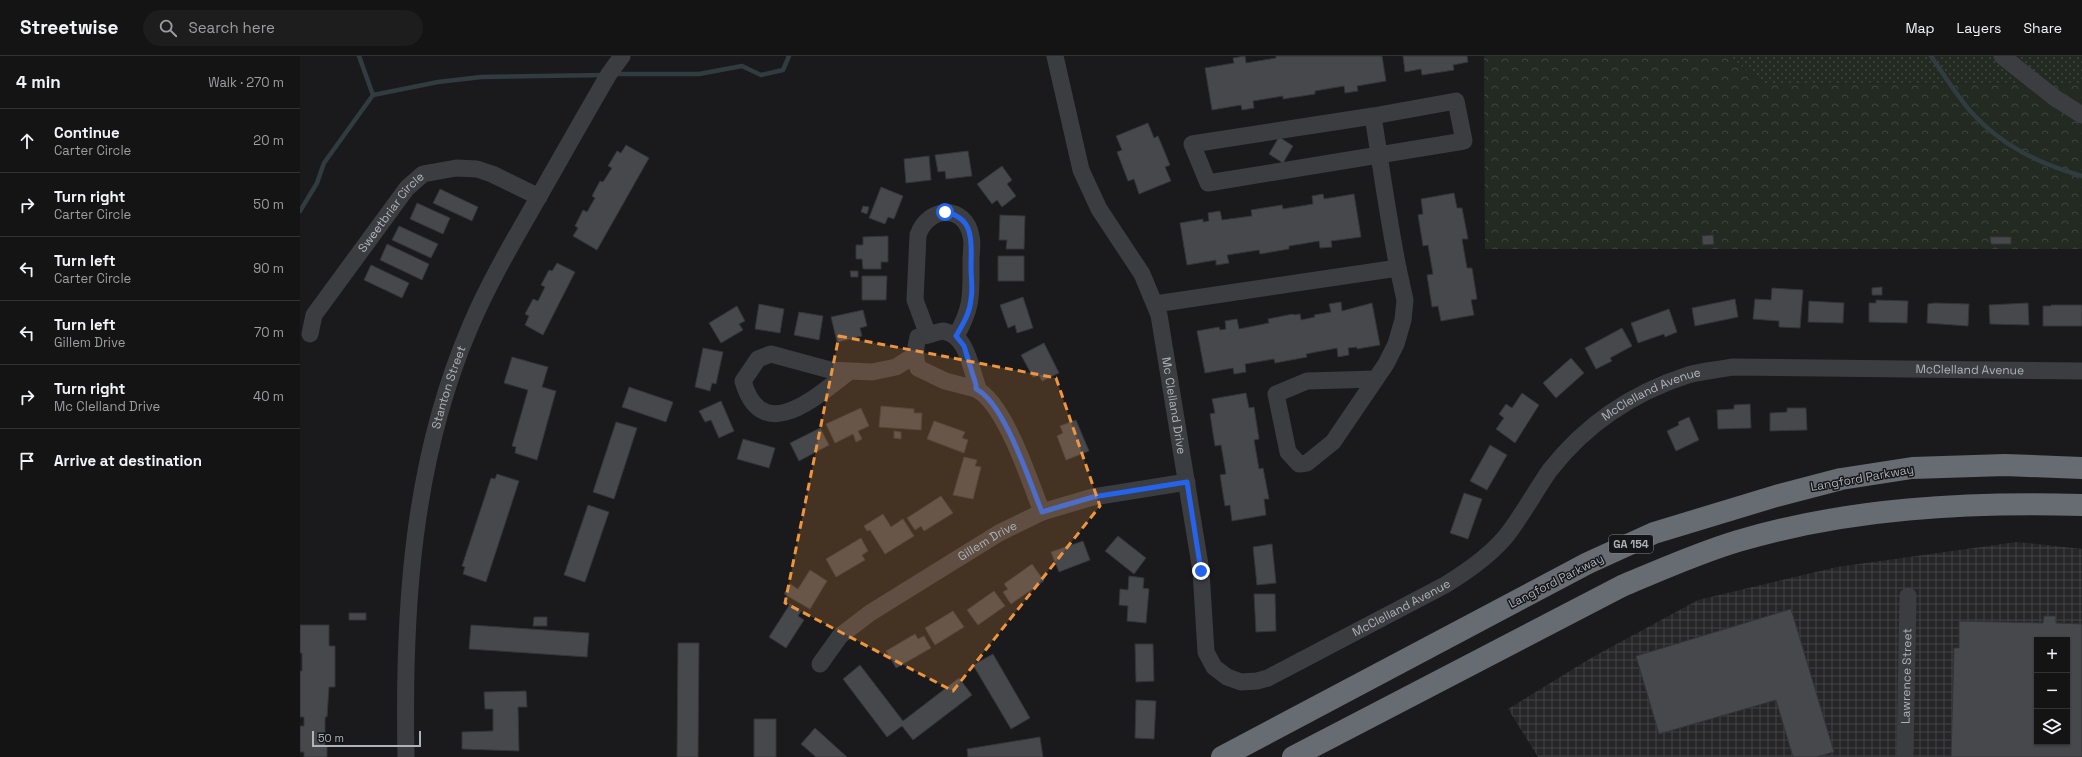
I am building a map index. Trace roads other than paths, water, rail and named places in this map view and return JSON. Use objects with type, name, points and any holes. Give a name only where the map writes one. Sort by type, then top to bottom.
[{"type":"highway","name":"Langford Parkway","points":[[1222,757],[1588,563],[1654,533],[1776,496],[1841,479],[1898,471],[2005,465],[2082,468]]},
{"type":"highway","points":[[1293,757],[1622,586],[1737,541],[1798,526],[1844,517],[1911,509],[1986,504],[2082,505]]},
{"type":"street","name":"Stanton Street","points":[[406,757],[405,675],[412,565],[423,481],[443,399],[470,327],[504,257],[609,74],[622,56]]},
{"type":"street","name":"Mc Clelland Drive","points":[[1055,56],[1081,170],[1099,209],[1142,274],[1159,315],[1201,571],[1206,652],[1214,667],[1227,677],[1241,682],[1256,682],[1268,678],[1312,655]]},
{"type":"street","points":[[2002,56],[2056,98],[2082,115]]},
{"type":"street","points":[[1456,101],[1464,141],[1208,183],[1192,144],[1374,116],[1456,101]]},
{"type":"street","points":[[1374,116],[1390,230],[1405,300],[1403,320],[1396,344],[1376,379],[1333,442],[1307,463],[1299,464],[1288,452],[1276,394],[1307,381],[1376,379]]},
{"type":"street","name":"Sweetbriar Circle","points":[[310,334],[314,315],[407,188],[423,174],[456,168],[477,169],[492,174],[538,197]]},
{"type":"street","points":[[928,335],[915,300],[918,235],[921,225],[928,218],[945,212],[955,214],[963,219],[972,235],[971,300],[966,318],[956,336]]},
{"type":"street","points":[[1155,304],[1398,268]]},
{"type":"street","points":[[976,389],[964,346],[956,336],[942,331],[918,337],[915,347],[918,368],[945,381],[980,391],[994,407],[1008,429],[1042,512]]},
{"type":"street","points":[[850,371],[822,392],[790,412],[775,415],[757,407],[747,396],[743,381],[758,359],[771,354],[830,370],[872,372],[896,367],[915,355]]},
{"type":"street","name":"McClelland Avenue","points":[[1312,655],[1445,585],[1472,569],[1509,533],[1550,471],[1576,441],[1609,412],[1647,390],[1689,375],[1732,367],[2082,371]]},
{"type":"street","name":"Gillem Drive","points":[[820,664],[840,636],[870,614],[999,533],[1042,512],[1093,497],[1187,482]]},
{"type":"street","name":"Lawrence Street","points":[[1905,757],[1908,596]]},
{"type":"waterway","points":[[359,56],[373,95]]},
{"type":"waterway","points":[[613,74],[699,74],[742,66],[761,75],[783,70],[789,56]]},
{"type":"waterway","points":[[1931,56],[1966,106],[1996,135],[2022,152],[2051,166],[2082,176]]},
{"type":"waterway","points":[[300,211],[317,183],[324,163],[373,95],[438,82],[481,77],[604,75]]}]
